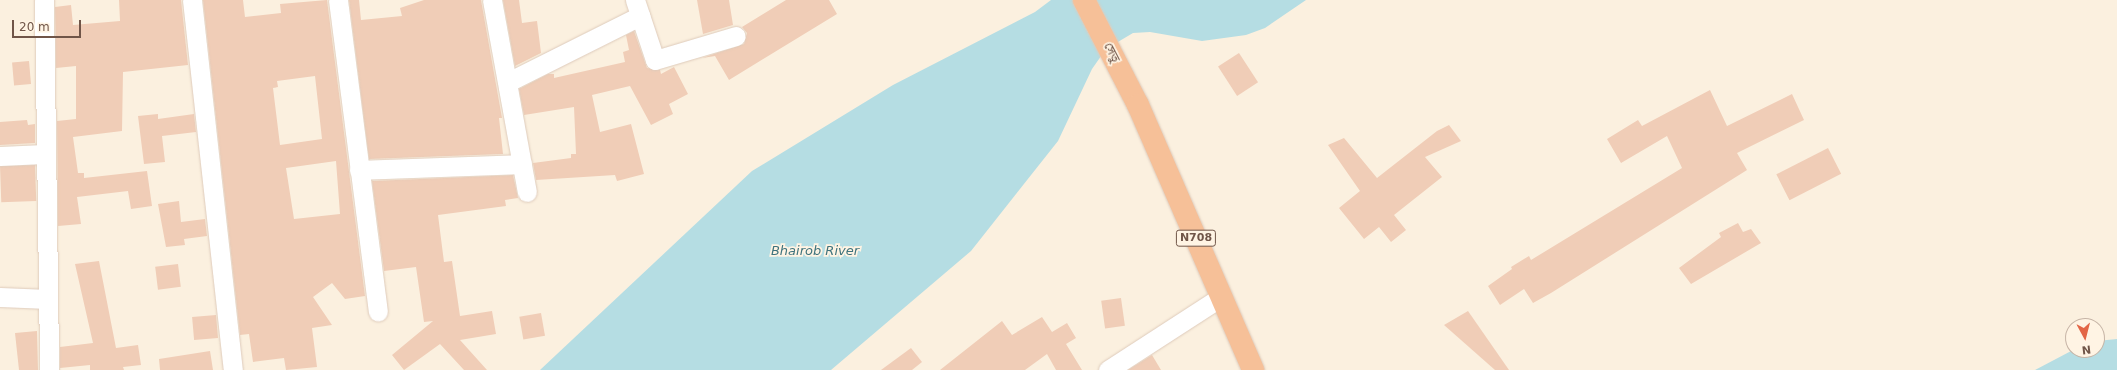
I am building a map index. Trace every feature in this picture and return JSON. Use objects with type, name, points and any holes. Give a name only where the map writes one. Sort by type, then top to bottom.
[{"type":"highway","name":"সেতু","points":[[1084,0],[1138,105],[1221,297]]},
{"type":"highway","name":"N708","points":[[1221,297],[1253,370]]},
{"type":"street","points":[[44,0],[44,154],[50,370]]},
{"type":"street","points":[[192,0],[233,370]]},
{"type":"street","points":[[338,0],[378,311]]},
{"type":"street","points":[[492,0],[527,192]]},
{"type":"street","points":[[508,82],[637,8],[655,60],[736,36]]},
{"type":"street","points":[[0,156],[44,154]]},
{"type":"street","points":[[359,170],[522,164]]},
{"type":"street","points":[[0,297],[48,299]]},
{"type":"street","points":[[1108,370],[1221,297]]},
{"type":"water","name":"Bhairob River","points":[[1051,0],[1306,0],[1265,28],[1246,35],[1202,41],[1150,32],[1133,33],[1106,49],[1092,69],[1058,141],[971,251],[831,370],[540,370],[752,171],[893,85],[1035,12]]},
{"type":"water","points":[[2117,339],[2117,370],[2035,370],[2065,354],[2065,358],[2105,358],[2105,340]]},
{"type":"building","points":[[119,0],[181,0],[188,65],[123,72],[122,131],[73,137],[78,173],[84,173],[84,178],[147,171],[152,206],[131,209],[128,191],[77,197],[81,224],[58,226],[57,121],[76,119],[76,66],[56,68],[55,7],[71,5],[73,25],[120,21]]},
{"type":"building","points":[[203,0],[243,0],[245,17],[281,13],[280,4],[327,0],[365,296],[345,299],[332,283],[313,297],[332,325],[312,328],[317,367],[286,370],[284,358],[253,362],[249,334],[240,335]],"holes":[[[315,76],[322,139],[280,145],[273,88],[278,87],[277,81]],[[336,161],[340,214],[294,219],[286,168]]]},
{"type":"building","points":[[349,0],[359,0],[361,20],[402,16],[400,8],[424,0],[481,0],[502,118],[499,118],[503,154],[369,159]]},
{"type":"building","points":[[503,0],[519,0],[522,23],[537,21],[541,53],[515,66]]},
{"type":"building","points":[[697,0],[729,0],[733,25],[703,34]]},
{"type":"building","points":[[786,0],[829,0],[837,14],[729,80],[715,56],[702,58],[744,44],[747,33],[742,27]]},
{"type":"building","points":[[634,31],[647,68],[660,70],[661,74],[674,67],[688,94],[669,104],[673,114],[651,125],[630,86],[592,95],[600,132],[631,124],[644,174],[617,181],[615,175],[536,180],[533,163],[571,158],[571,154],[576,154],[574,107],[524,115],[519,89],[548,74],[554,74],[554,78],[625,62],[623,52],[629,50],[626,35]]},
{"type":"building","points":[[1239,53],[1258,82],[1237,96],[1218,67]]},
{"type":"building","points":[[29,61],[31,84],[14,85],[12,62]]},
{"type":"building","points":[[1710,90],[1727,126],[1792,94],[1804,120],[1737,153],[1747,170],[1551,293],[1533,303],[1524,289],[1500,305],[1488,286],[1512,269],[1511,267],[1529,256],[1531,260],[1682,168],[1667,136],[1621,163],[1607,139],[1638,120],[1642,126]]},
{"type":"building","points":[[158,114],[158,119],[194,114],[196,132],[162,136],[165,162],[144,164],[138,116]]},
{"type":"building","points":[[27,120],[28,125],[35,124],[35,143],[0,145],[0,122]]},
{"type":"building","points":[[1449,125],[1461,141],[1425,157],[1442,177],[1394,215],[1406,230],[1391,242],[1379,227],[1364,239],[1339,208],[1360,191],[1328,145],[1344,138],[1377,178],[1437,131]]},
{"type":"building","points":[[1828,148],[1841,174],[1789,200],[1776,174]]},
{"type":"building","points":[[35,165],[36,201],[1,202],[0,166]]},
{"type":"building","points":[[513,175],[518,198],[505,200],[506,206],[438,215],[444,262],[452,261],[460,316],[492,311],[496,334],[460,340],[487,370],[464,370],[440,344],[404,370],[392,355],[433,321],[424,322],[416,267],[384,271],[372,181]]},
{"type":"building","points":[[179,201],[181,222],[205,219],[207,236],[184,239],[185,245],[166,247],[158,204]]},
{"type":"building","points":[[1738,223],[1743,232],[1751,229],[1761,243],[1691,284],[1679,268],[1721,237],[1719,233]]},
{"type":"building","points":[[99,261],[116,348],[138,345],[141,365],[123,367],[124,370],[90,370],[90,365],[60,368],[60,347],[93,343],[75,264]]},
{"type":"building","points":[[178,264],[181,287],[158,290],[155,267]]},
{"type":"building","points":[[1121,298],[1125,326],[1105,329],[1101,301]]},
{"type":"building","points":[[1468,311],[1509,370],[1495,370],[1444,325]]},
{"type":"building","points":[[541,313],[545,336],[523,339],[519,317]]},
{"type":"building","points":[[216,315],[218,338],[194,340],[192,317]]},
{"type":"building","points":[[1042,317],[1052,332],[1067,323],[1076,338],[1066,344],[1082,370],[1056,370],[1047,354],[1025,370],[940,370],[1002,321],[1012,335]]},
{"type":"building","points":[[37,331],[38,370],[19,370],[15,333]]},
{"type":"building","points":[[911,348],[922,362],[912,370],[881,370]]},
{"type":"building","points":[[210,351],[213,370],[160,370],[159,359]]},
{"type":"building","points":[[1152,355],[1161,370],[1128,370]]}]
